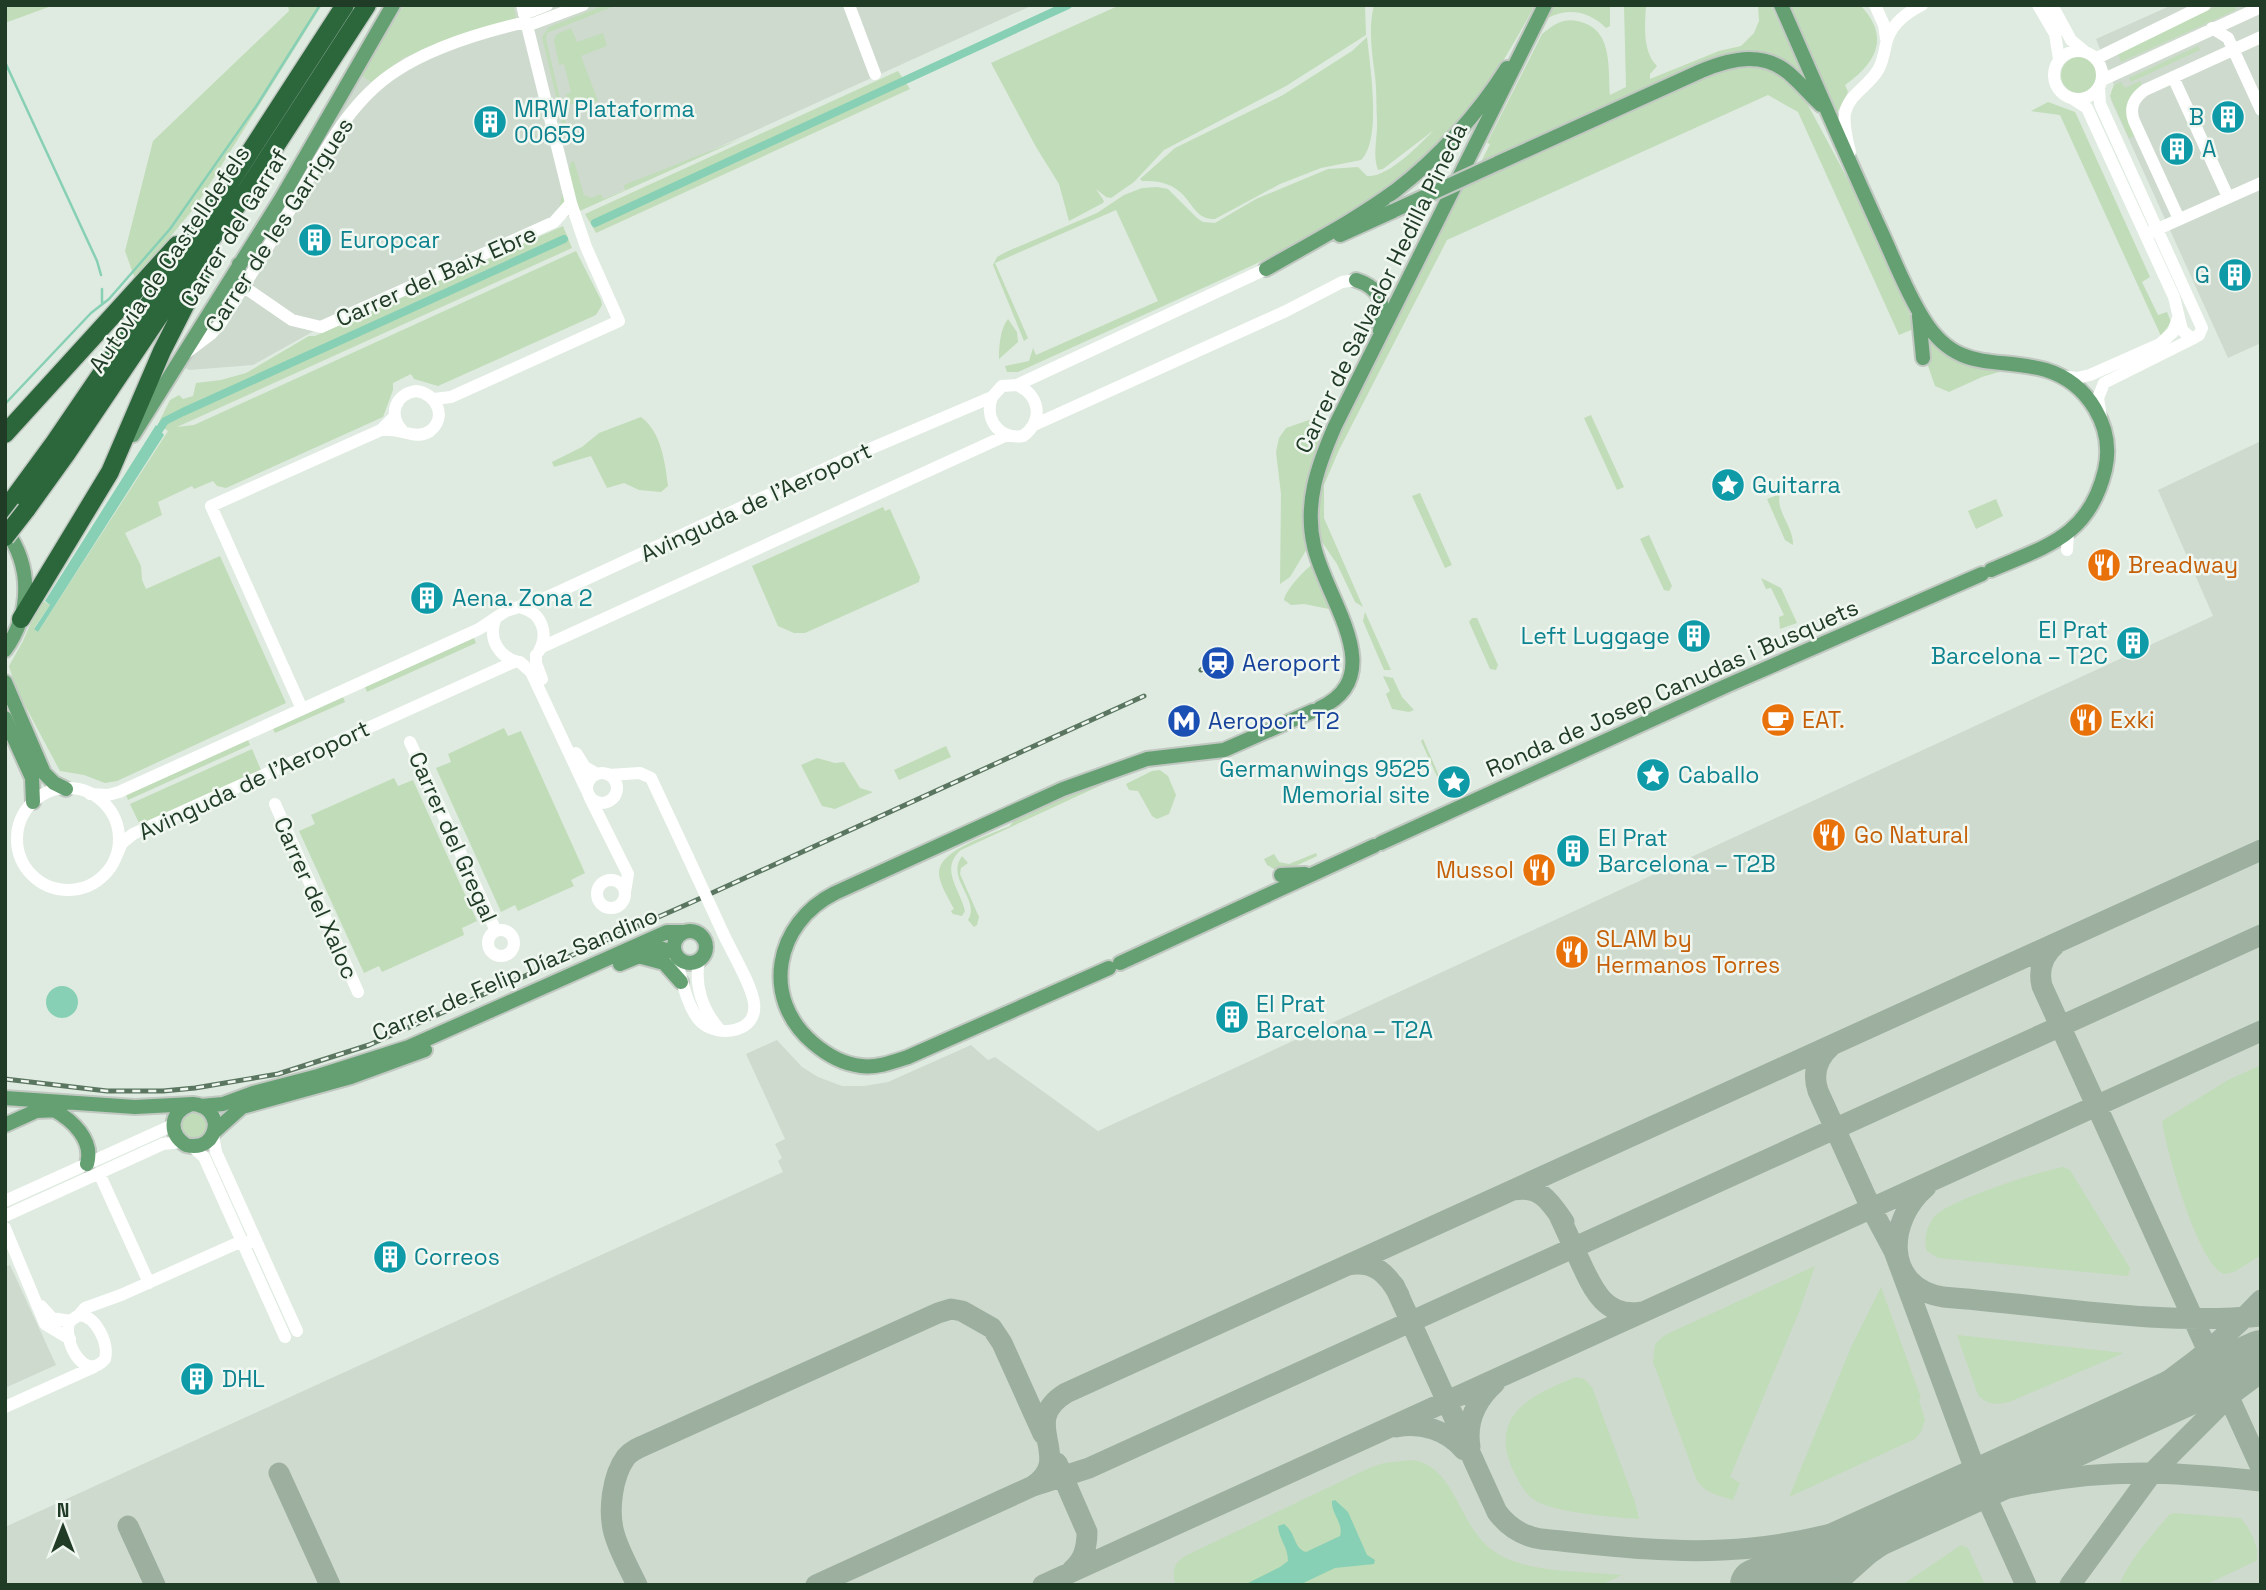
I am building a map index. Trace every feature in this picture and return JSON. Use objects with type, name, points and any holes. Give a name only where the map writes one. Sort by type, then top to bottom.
[{"type":"highway","name":"Autovia de Castelldefels","points":[[5,537],[15,505],[204,223],[345,5]]},
{"type":"highway","name":"Autovia de Castelldefels","points":[[15,505],[67,453],[220,226],[232,213],[367,5]]},
{"type":"highway","points":[[22,619],[110,472],[166,341],[217,247],[232,213]]},
{"type":"highway","points":[[5,434],[172,249],[204,223]]},
{"type":"main road","name":"Carrer del Garraf","points":[[110,472],[281,199],[393,5]]},
{"type":"main road","name":"Carrer de Salvador Hedilla Pineda","points":[[892,1063],[862,1066],[831,1056],[799,1029],[787,1008],[782,993],[781,970],[787,942],[804,914],[821,900],[1063,789],[1147,759],[1224,750],[1317,710],[1344,693],[1351,679],[1354,658],[1314,545],[1311,516],[1313,485],[1335,426],[1545,5]]},
{"type":"main road","name":"Ronda de Josep Canudas i Busquets","points":[[892,1063],[1114,965],[1728,685],[2053,544],[2080,523],[2103,478],[2107,454],[2102,421],[2085,395],[2060,376],[2033,368],[1984,362],[1961,354],[1938,338],[1919,311],[1824,108],[1781,5]]},
{"type":"main road","points":[[1266,269],[1372,206],[1419,171],[1445,146],[1479,105],[1504,73],[1538,20]]},
{"type":"main road","points":[[1266,269],[1700,71],[1734,59],[1754,58],[1782,68],[1824,108]]},
{"type":"main road","points":[[239,264],[239,277],[244,287]]},
{"type":"main road","points":[[1356,280],[1371,287],[1381,301],[1378,344]]},
{"type":"main road","points":[[1919,311],[1923,358]]},
{"type":"main road","points":[[5,529],[17,547],[25,574],[22,619],[5,650]]},
{"type":"main road","points":[[5,682],[44,772],[54,783],[66,789]]},
{"type":"main road","points":[[5,718],[32,778],[30,806]]},
{"type":"main road","points":[[1281,875],[1313,873]]},
{"type":"main road","name":"Carrer de Felip Díaz Sandino","points":[[5,1098],[135,1107],[223,1104],[409,1047],[667,932],[685,932]]},
{"type":"main road","points":[[685,932],[699,934],[705,942],[706,953],[699,961],[688,964],[675,955],[677,938],[685,932]]},
{"type":"main road","name":"Carrer de Felip Díaz Sandino","points":[[214,1133],[242,1107],[351,1077],[408,1057],[659,948],[675,955]]},
{"type":"main road","points":[[638,956],[664,963],[681,982]]},
{"type":"main road","points":[[195,1105],[213,1115],[214,1133],[204,1144],[186,1144],[174,1133],[173,1124],[177,1112],[195,1105]]},
{"type":"main road","points":[[5,1125],[26,1114],[54,1110],[150,1115],[168,1119],[173,1124]]},
{"type":"main road","points":[[54,1110],[69,1118],[80,1131],[93,1168]]},
{"type":"street","points":[[525,17],[547,5]]},
{"type":"street","points":[[525,17],[583,5]]},
{"type":"street","points":[[849,5],[875,74]]},
{"type":"street","points":[[1875,5],[1884,25],[1886,40]]},
{"type":"street","points":[[1856,176],[1847,139],[1845,114],[1854,96],[1878,72],[1886,40],[1894,26],[1910,11],[1922,5]]},
{"type":"street","points":[[2038,5],[2055,34],[2059,59],[2054,77],[2056,85],[2066,96],[2087,108],[2202,328],[2199,335],[2192,339],[2139,359],[2077,378],[2060,376]]},
{"type":"street","points":[[2052,5],[2071,40],[2097,58],[2103,71],[2101,104],[2174,297],[2182,330],[2192,339]]},
{"type":"street","points":[[2097,58],[2205,5]]},
{"type":"street","points":[[2073,99],[2088,97],[2101,84],[2212,28],[2261,7]]},
{"type":"street","points":[[436,405],[618,321],[570,203],[525,17]]},
{"type":"street","name":"Carrer de les Garrigues","points":[[180,357],[220,324],[340,128],[370,92],[396,71],[426,55],[525,17]]},
{"type":"street","points":[[2231,44],[2233,18]]},
{"type":"street","points":[[2212,28],[2231,44],[2261,110]]},
{"type":"street","points":[[2179,219],[2132,113],[2132,106],[2137,96],[2145,90],[2231,44],[2261,37]]},
{"type":"street","points":[[2059,59],[2074,50],[2083,50]]},
{"type":"street","points":[[2173,77],[2228,197]]},
{"type":"street","points":[[2150,232],[2261,183]]},
{"type":"street","name":"Carrer del Baix Ebre","points":[[244,287],[292,320],[321,327],[554,222],[570,203]]},
{"type":"street","name":"Carrer del Baix Ebre","points":[[554,222],[578,223]]},
{"type":"street","name":"Avinguda de l'Aeroport","points":[[90,794],[108,795],[119,792],[495,620],[506,611],[522,608],[736,512],[846,459],[992,397],[1002,386],[1017,385],[1266,269]]},
{"type":"street","name":"Avinguda de l'Aeroport","points":[[116,857],[122,843],[132,834],[493,670],[518,662],[1007,435],[1023,436],[1034,425],[1342,282],[1356,280]]},
{"type":"street","points":[[2102,421],[2098,398],[2104,383],[2167,339],[2180,315]]},
{"type":"street","points":[[1017,385],[1032,394],[1038,418],[1034,425]]},
{"type":"street","points":[[302,709],[211,506],[382,430],[399,425],[415,435],[428,432],[436,423],[436,405],[422,391],[408,393],[397,403],[399,425]]},
{"type":"street","points":[[992,397],[989,412],[991,420],[995,427],[1007,435]]},
{"type":"street","points":[[2067,551],[2068,534]]},
{"type":"street","points":[[522,608],[533,612],[544,631],[538,669],[575,751],[585,767],[615,780],[617,788]]},
{"type":"street","points":[[495,620],[492,627],[494,642],[504,656],[531,672],[628,874],[625,892],[623,901],[617,908],[607,908],[600,904],[596,895],[598,887],[605,881],[616,881],[625,892]]},
{"type":"street","name":"Carrer del Gregal","points":[[410,742],[496,932]]},
{"type":"street","points":[[588,793],[590,778],[603,774],[637,773],[651,778],[655,783],[751,992],[755,1005],[749,1022],[738,1029],[725,1032],[704,1025],[698,1019],[681,982],[675,955]]},
{"type":"street","points":[[608,833],[605,820],[610,801],[617,788],[637,773]]},
{"type":"street","points":[[5,827],[14,822],[30,806],[48,792],[66,789],[90,794],[109,810],[116,824],[119,841],[116,857],[100,878],[85,887],[67,890],[43,884],[31,875],[17,848],[17,832],[30,806]]},
{"type":"street","points":[[588,793],[601,804],[610,801]]},
{"type":"street","name":"Carrer del Xaloc","points":[[275,804],[358,992]]},
{"type":"street","points":[[5,847],[21,860]]},
{"type":"street","points":[[616,881],[624,867]]},
{"type":"street","points":[[699,961],[698,987],[708,1013],[720,1030]]},
{"type":"street","points":[[5,1216],[173,1124]]},
{"type":"street","points":[[5,1201],[163,1144],[186,1144],[204,1157],[242,1241],[291,1334],[259,1246],[216,1152],[214,1133]]},
{"type":"street","points":[[93,1168],[149,1283]]},
{"type":"street","points":[[5,1228],[45,1324],[70,1339]]},
{"type":"street","points":[[97,1366],[83,1364],[75,1353],[67,1332],[74,1318],[85,1308],[121,1295],[242,1241],[259,1246]]},
{"type":"street","points":[[97,1326],[107,1307],[121,1295]]},
{"type":"street","points":[[5,1407],[97,1366],[107,1353],[97,1326],[90,1317],[52,1318],[36,1297]]},
{"type":"street","points":[[64,1380],[73,1365],[75,1353]]},
{"type":"shaded area","points":[[13,5],[54,5],[5,23],[5,8]]},
{"type":"shaded area","points":[[288,5],[322,5],[196,206],[135,279],[125,251],[153,141],[289,11]]},
{"type":"shaded area","points":[[393,5],[1033,5],[321,327],[253,365],[189,370],[176,363]]},
{"type":"shaded area","points":[[404,5],[513,5],[516,18],[450,38],[403,58],[371,82],[361,75]]},
{"type":"shaded area","points":[[605,5],[612,7],[547,33],[546,39],[568,133],[565,134],[542,37],[549,27]]},
{"type":"shaded area","points":[[1120,5],[1365,5],[1366,35],[1286,86],[1164,150],[1134,182],[1111,198],[1096,189],[1103,203],[1069,221],[1059,184],[991,63]]},
{"type":"shaded area","points":[[1374,5],[1535,5],[1503,61],[1467,114],[1439,146],[1386,191],[1327,228],[1266,259],[1018,372],[1007,372],[1005,366],[1029,361],[1033,348],[1036,355],[1158,301],[1116,210],[995,263],[1028,338],[1024,341],[993,265],[997,257],[1097,213],[1124,195],[1142,188],[1168,189],[1197,218],[1203,222],[1215,223],[1256,199],[1328,169],[1358,167],[1367,176],[1384,172],[1403,159],[1434,130],[1378,170],[1375,158],[1376,87],[1371,32]]},
{"type":"shaded area","points":[[1551,5],[1610,5],[1610,26],[1606,28],[1593,18],[1579,13],[1564,13],[1548,18],[1546,17]]},
{"type":"shaded area","points":[[1624,5],[1646,5],[1647,45],[1657,66],[1650,74],[1650,79],[1719,51],[1741,46],[1754,33],[1759,21],[1758,5],[1771,5],[1803,76],[1787,63],[1769,55],[1749,52],[1729,54],[1478,168],[1490,144],[1487,143],[1542,34],[1554,25],[1567,20],[1577,21],[1597,31],[1606,49],[1610,95],[1626,87]]},
{"type":"shaded area","points":[[1786,5],[1860,5],[1875,28],[1876,49],[1872,58],[1856,77],[1845,85],[1848,92],[1836,115]]},
{"type":"shaded area","points":[[2172,5],[2261,5],[2261,343],[2228,358],[2111,100],[2114,85],[2096,39]]},
{"type":"shaded area","points":[[2219,5],[2234,5],[2236,10],[2121,62],[2117,51]]},
{"type":"shaded area","points":[[571,28],[577,42],[603,33],[607,46],[581,56],[598,101],[585,105],[583,101],[569,105],[566,94],[571,92],[564,64],[559,65],[554,40],[557,34]]},
{"type":"shaded area","points":[[1367,37],[1373,120],[1367,150],[1361,160],[1321,168],[1280,184],[1215,219],[1199,214],[1184,196],[1171,186],[1140,179],[1175,148],[1283,95],[1352,51]]},
{"type":"shaded area","points":[[2198,46],[2200,50],[2131,82],[2129,78]]},
{"type":"shaded area","points":[[2079,57],[2091,63],[2097,75],[2091,87],[2079,93],[2067,87],[2061,75],[2067,63]]},
{"type":"shaded area","points":[[1768,64],[1801,92],[1853,189],[1916,328],[1899,335],[1798,112],[1768,95],[1447,240],[1339,450],[1324,485],[1324,518],[1363,607],[1355,602],[1337,564],[1322,542],[1317,527],[1317,497],[1331,451],[1460,189],[1730,66]]},
{"type":"shaded area","points":[[898,71],[910,89],[596,233],[585,214]]},
{"type":"shaded area","points":[[2140,81],[2142,85],[2131,96],[2135,136],[2129,138],[2110,96],[2114,85],[2121,82],[2125,88]]},
{"type":"shaded area","points":[[2048,102],[2075,112],[2077,116],[2150,277],[2142,282],[2158,315],[2167,312],[2171,322],[2161,336],[2060,115],[2031,111]]},
{"type":"shaded area","points":[[743,138],[555,222],[571,162],[574,161],[584,195],[592,198],[601,194],[603,199],[625,190],[624,185]]},
{"type":"shaded area","points":[[563,226],[572,248],[177,427],[194,425],[576,251],[601,300],[602,305],[596,315],[438,386],[414,379],[411,374],[393,383],[383,417],[226,488],[217,486],[213,481],[194,489],[192,486],[158,502],[162,515],[125,533],[141,566],[146,589],[220,556],[286,703],[117,781],[105,783],[84,775],[60,771],[22,700],[19,700],[9,666],[41,600],[50,605],[34,628],[38,632],[168,431],[158,424],[170,400],[179,395],[183,399],[193,396],[196,383],[246,373],[309,336],[315,336]]},
{"type":"shaded area","points":[[1008,319],[1017,332],[1018,342],[999,359],[1002,333]]},
{"type":"shaded area","points":[[1928,335],[1972,364],[2006,370],[1982,377],[1949,392],[1935,386],[1927,363]]},
{"type":"shaded area","points":[[1591,415],[1624,487],[1617,490],[1584,418]]},
{"type":"shaded area","points":[[641,417],[658,439],[663,457],[668,486],[661,492],[639,490],[624,483],[607,488],[591,456],[554,467],[552,462],[582,447],[599,433]]},
{"type":"shaded area","points":[[1309,420],[1319,422],[1323,433],[1306,484],[1304,510],[1308,547],[1290,577],[1280,584],[1281,494],[1276,452],[1279,438],[1286,428]]},
{"type":"shaded area","points":[[156,425],[164,435],[38,632],[34,629],[50,605],[45,601]]},
{"type":"shaded area","points":[[2261,441],[2261,1585],[5,1585],[5,1527],[783,1172],[778,1161],[782,1158],[775,1144],[785,1139],[746,1054],[777,1040],[802,1067],[818,1077],[842,1086],[864,1086],[888,1082],[971,1045],[988,1060],[995,1057],[1098,1131],[2213,616],[2158,490]]},
{"type":"shaded area","points":[[1420,493],[1452,565],[1445,568],[1412,496]]},
{"type":"shaded area","points":[[1780,494],[1780,507],[1791,532],[1793,545],[1785,540],[1767,499]]},
{"type":"shaded area","points":[[1996,499],[2003,516],[1976,529],[1968,511]]},
{"type":"shaded area","points":[[883,507],[885,511],[890,509],[920,577],[919,582],[805,633],[794,633],[778,626],[752,566]]},
{"type":"shaded area","points":[[1649,535],[1672,586],[1669,591],[1664,590],[1640,539]]},
{"type":"shaded area","points":[[1312,565],[1331,608],[1329,609],[1304,604],[1291,605],[1284,600],[1295,581]]},
{"type":"shaded area","points":[[1761,578],[1781,588],[1797,623],[1780,629],[1779,617],[1784,615],[1771,588],[1766,589]]},
{"type":"shaded area","points":[[1365,612],[1391,670],[1384,670],[1363,621]]},
{"type":"shaded area","points":[[1472,618],[1477,618],[1498,665],[1496,670],[1490,669],[1469,622]]},
{"type":"shaded area","points":[[474,638],[476,643],[367,692],[365,687]]},
{"type":"shaded area","points":[[1383,676],[1393,678],[1402,697],[1414,710],[1409,712],[1392,709],[1386,694],[1390,691]]},
{"type":"shaded area","points":[[343,697],[345,702],[275,733],[273,729]]},
{"type":"shaded area","points":[[504,728],[508,736],[521,731],[585,873],[571,880],[574,886],[518,911],[515,905],[501,912],[436,768],[451,762],[448,754]]},
{"type":"shaded area","points":[[1423,739],[1440,778],[1464,768],[1466,775],[1463,784],[1444,792],[1421,741]]},
{"type":"shaded area","points":[[248,740],[250,745],[128,800],[126,795]]},
{"type":"shaded area","points":[[946,746],[951,757],[899,780],[894,770]]},
{"type":"shaded area","points":[[252,749],[261,770],[140,825],[130,804]]},
{"type":"shaded area","points":[[817,758],[835,763],[844,762],[860,788],[873,792],[835,809],[822,806],[801,765]]},
{"type":"shaded area","points":[[1145,765],[961,850],[955,857],[951,872],[965,911],[962,916],[953,914],[951,911],[954,909],[939,873],[941,865],[956,850],[1010,826],[1016,817]]},
{"type":"shaded area","points":[[1160,770],[1168,776],[1176,795],[1169,814],[1157,819],[1152,816],[1138,791],[1129,790],[1126,784],[1152,771]]},
{"type":"shaded area","points":[[394,778],[398,786],[413,780],[477,921],[462,928],[464,935],[382,972],[379,966],[364,973],[299,831],[315,824],[311,815]]},
{"type":"shaded area","points":[[1316,853],[1317,856],[1281,873],[1267,865],[1264,859],[1274,854],[1279,862],[1289,864]]},
{"type":"shaded area","points":[[962,856],[968,863],[961,868],[960,874],[979,917],[974,927],[968,920],[970,904],[958,873]]},
{"type":"shaded area","points":[[62,986],[73,991],[78,1002],[73,1013],[62,1018],[51,1013],[46,1002],[51,991]]},
{"type":"shaded area","points":[[2261,1065],[2261,1255],[2234,1272],[2224,1274],[2214,1266],[2194,1229],[2162,1121],[2228,1080]]},
{"type":"shaded area","points":[[194,1111],[204,1115],[208,1125],[204,1135],[194,1139],[184,1135],[180,1125],[184,1115]]},
{"type":"shaded area","points":[[2063,1167],[2070,1170],[2130,1268],[2128,1276],[1938,1258],[1927,1251],[1925,1242],[1928,1228],[1935,1216],[1944,1209],[1996,1187]]},
{"type":"shaded area","points":[[10,1265],[56,1365],[5,1388],[5,1267]]},
{"type":"shaded area","points":[[1815,1266],[1799,1312],[1730,1477],[1740,1483],[1733,1500],[1713,1494],[1697,1481],[1653,1362],[1655,1344],[1665,1335]]},
{"type":"shaded area","points":[[1881,1287],[1921,1398],[1919,1400],[1925,1420],[1921,1432],[1915,1439],[1789,1497],[1852,1345]]},
{"type":"shaded area","points":[[1957,1335],[2124,1353],[2000,1404],[1985,1401],[1978,1395]]},
{"type":"shaded area","points":[[1576,1377],[1584,1379],[1592,1387],[1639,1519],[1587,1514],[1547,1506],[1529,1495],[1512,1468],[1506,1449],[1506,1433],[1511,1420],[1531,1399]]},
{"type":"shaded area","points":[[1411,1460],[1426,1464],[1438,1473],[1448,1485],[1472,1528],[1495,1552],[1508,1559],[1540,1568],[1622,1575],[1601,1585],[1176,1585],[1174,1569],[1185,1556],[1367,1469],[1384,1463]]},
{"type":"shaded area","points":[[1335,1500],[1348,1512],[1367,1555],[1375,1560],[1374,1564],[1335,1568],[1299,1585],[1244,1585],[1288,1561],[1278,1526],[1284,1524],[1299,1547],[1306,1552],[1340,1536],[1340,1527],[1332,1506],[1332,1501]]},
{"type":"shaded area","points":[[2174,1513],[2240,1518],[2253,1538],[2257,1550],[2256,1561],[2205,1585],[2119,1585],[2141,1548],[2169,1515]]},
{"type":"shaded area","points":[[1961,1545],[1968,1548],[1985,1585],[1902,1585]]},
{"type":"waterway","points":[[5,404],[91,313],[109,299],[170,229],[257,105],[320,5]]},
{"type":"waterway","points":[[595,223],[1068,5]]},
{"type":"waterway","points":[[5,62],[97,261],[101,275]]},
{"type":"waterway","points":[[155,436],[165,421],[183,412],[564,239]]},
{"type":"waterway","points":[[102,289],[102,304]]},
{"type":"taxiway","points":[[1033,1486],[1045,1475],[1049,1463],[1046,1416],[1052,1404],[1066,1393],[2261,850]]},
{"type":"taxiway","points":[[816,1585],[1033,1486],[1089,1468],[2261,935]]},
{"type":"taxiway","points":[[2056,944],[2043,963],[2042,986],[2261,1468]]},
{"type":"taxiway","points":[[1043,1585],[2261,1031]]},
{"type":"taxiway","points":[[1832,1045],[1817,1066],[1818,1091],[1871,1208],[1894,1251],[1980,1483],[2026,1585]]},
{"type":"taxiway","points":[[1926,1187],[1913,1201],[1904,1217],[1898,1234],[1897,1251],[1901,1267],[1910,1280],[1923,1291],[1943,1297],[2142,1316],[2261,1316]]},
{"type":"taxiway","points":[[1514,1190],[1523,1189],[1538,1193],[1550,1202],[1564,1222]]},
{"type":"taxiway","points":[[1558,1213],[1589,1280],[1601,1298],[1618,1310],[1628,1313],[1641,1312]]},
{"type":"taxiway","points":[[1348,1265],[1365,1265],[1379,1270],[1399,1295]]},
{"type":"taxiway","points":[[1394,1285],[1497,1512],[1511,1526],[1528,1536],[1654,1549],[1700,1551],[1756,1547],[1822,1536],[1886,1519],[1980,1483]]},
{"type":"taxiway","points":[[2071,1442],[2123,1411],[2195,1361],[2261,1300]]},
{"type":"taxiway","points":[[637,1585],[616,1540],[611,1515],[617,1474],[632,1451],[938,1313],[951,1309],[962,1311],[992,1328],[1002,1343],[1043,1434]]},
{"type":"taxiway","points":[[2191,1387],[2261,1360]]},
{"type":"taxiway","points":[[2070,1585],[2152,1473],[2228,1397],[2261,1372]]},
{"type":"taxiway","points":[[1470,1447],[1474,1412],[1495,1383]]},
{"type":"taxiway","points":[[1396,1427],[1433,1429],[1450,1437],[1464,1450]]},
{"type":"taxiway","points":[[1979,1485],[2056,1449]]},
{"type":"taxiway","points":[[1057,1463],[1087,1532],[1084,1553],[1072,1570]]},
{"type":"taxiway","points":[[279,1473],[330,1585]]},
{"type":"taxiway","points":[[1971,1497],[2056,1479],[2120,1473],[2187,1474],[2261,1481]]},
{"type":"taxiway","points":[[1834,1585],[1869,1554],[1926,1514]]},
{"type":"taxiway","points":[[128,1526],[155,1585]]},
{"type":"runway","points":[[1756,1585],[2261,1356]]},
{"type":"railway","points":[[1201,670],[1208,666]]},
{"type":"railway","points":[[5,1079],[107,1091],[163,1091],[278,1074],[369,1045],[690,903],[1144,696]]},
{"type":"place","name":"B","points":[[2228,117]]},
{"type":"place","name":"MRW Plataforma 00659","points":[[490,122]]},
{"type":"place","name":"A","points":[[2177,149]]},
{"type":"place","name":"Europcar","points":[[315,240]]},
{"type":"place","name":"G","points":[[2235,275]]},
{"type":"place","name":"Guitarra","points":[[1728,485]]},
{"type":"place","name":"Breadway","points":[[2104,565]]},
{"type":"place","name":"Aena. Zona 2","points":[[427,598]]},
{"type":"place","name":"Left Luggage","points":[[1694,636]]},
{"type":"place","name":"El Prat Barcelona – T2C","points":[[2133,643]]},
{"type":"place","name":"Aeroport","points":[[1218,663]]},
{"type":"place","name":"EAT.","points":[[1778,720]]},
{"type":"place","name":"Exki","points":[[2086,720]]},
{"type":"place","name":"Aeroport T2","points":[[1184,721]]},
{"type":"place","name":"Caballo","points":[[1653,775]]},
{"type":"place","name":"Germanwings 9525 Memorial site","points":[[1454,782]]},
{"type":"place","name":"Go Natural","points":[[1829,835]]},
{"type":"place","name":"El Prat Barcelona – T2B","points":[[1573,851]]},
{"type":"place","name":"Mussol","points":[[1539,870]]},
{"type":"place","name":"SLAM by Hermanos Torres","points":[[1572,952]]},
{"type":"place","name":"El Prat Barcelona – T2A","points":[[1232,1017]]},
{"type":"place","name":"Correos","points":[[390,1257]]},
{"type":"place","name":"DHL","points":[[197,1379]]}]
